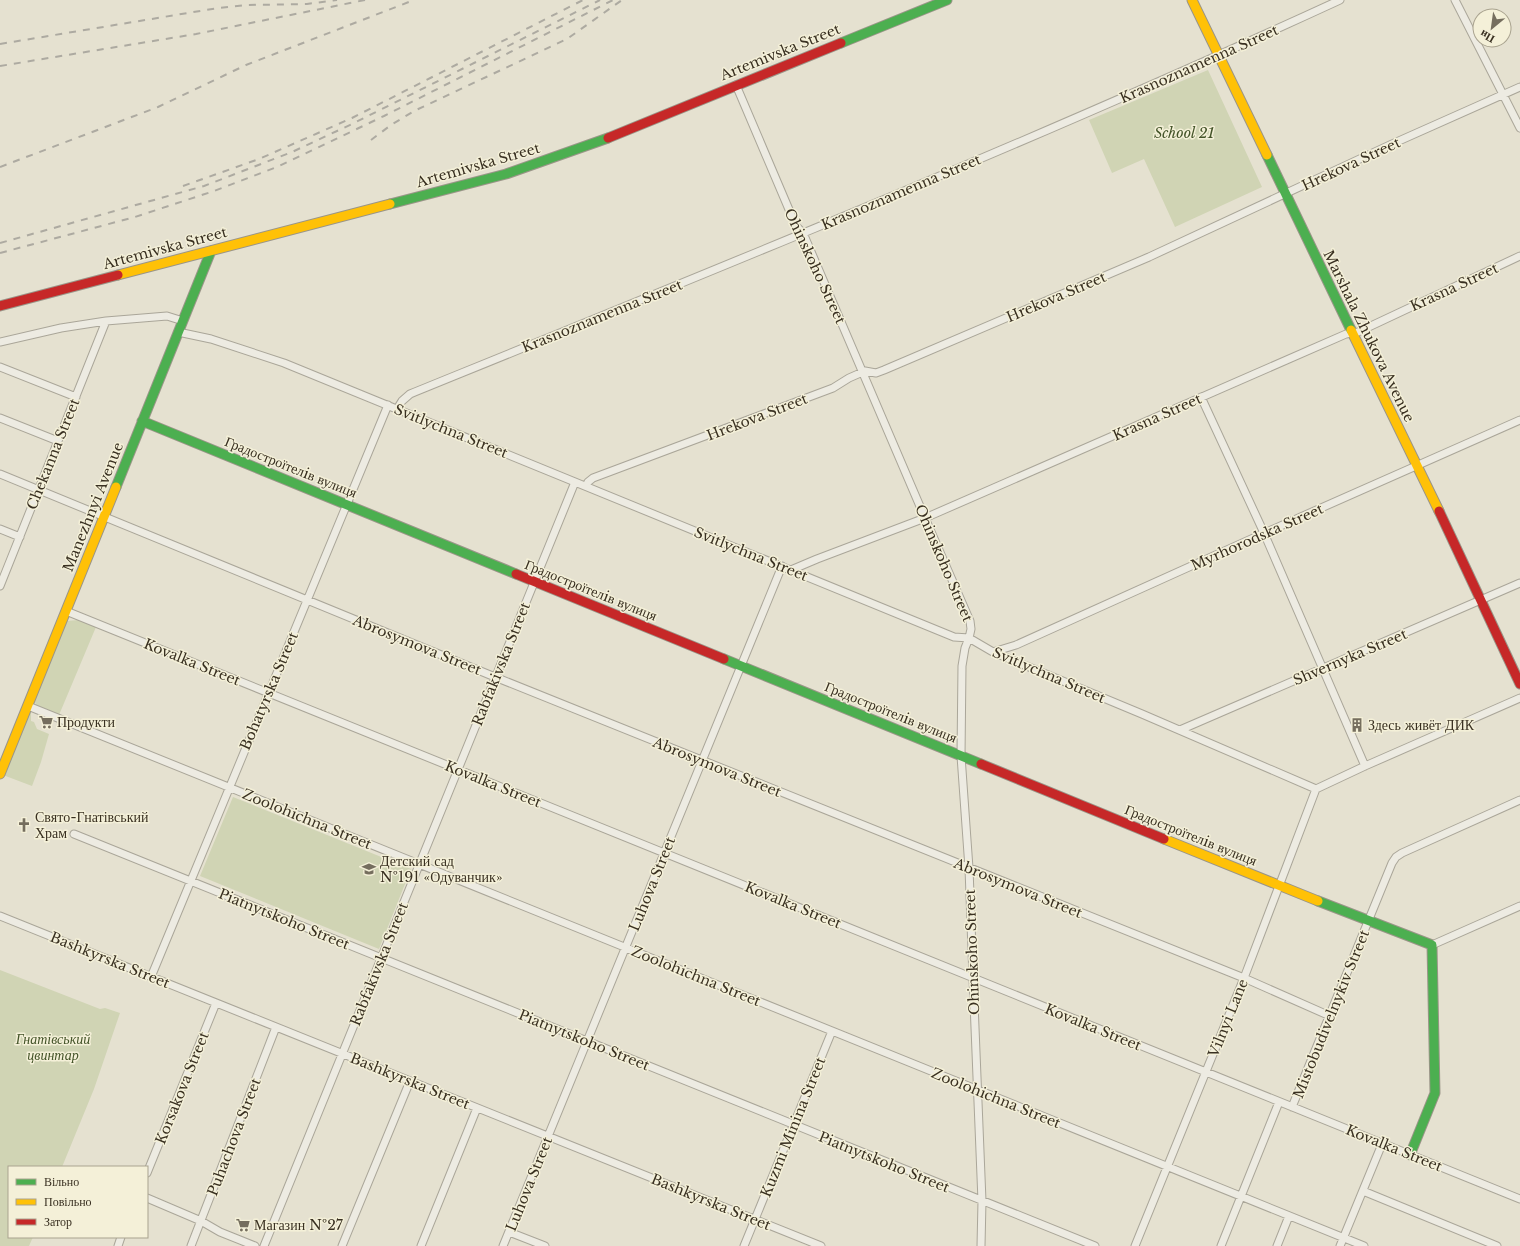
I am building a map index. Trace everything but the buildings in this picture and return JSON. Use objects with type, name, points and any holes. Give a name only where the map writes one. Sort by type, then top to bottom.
[{"type":"street","name":"Artemivska Street","points":[[0,306],[506,174],[598,142],[947,0]]},
{"type":"street","name":"Marshala Zhukova Avenue","points":[[1192,0],[1482,601],[1520,684]]},
{"type":"street","name":"Krasnoznamenna Street","points":[[397,409],[402,401],[410,394],[803,233],[1088,113],[1219,56],[1340,0]]},
{"type":"street","points":[[1455,0],[1520,128]]},
{"type":"street","name":"Ohinskoho Street","points":[[736,85],[796,226],[803,233],[970,621],[971,629],[965,648],[962,666],[961,756],[969,868],[974,978],[982,1201],[981,1246]]},
{"type":"street","name":"Hrekova Street","points":[[586,486],[593,478],[833,388],[862,372],[869,371],[876,373],[884,370],[1149,257],[1392,144],[1520,87]]},
{"type":"street","name":"Manezhnyi Avenue","points":[[0,774],[2,762],[28,706],[211,251]]},
{"type":"street","name":"Krasna Street","points":[[791,570],[817,558],[925,518],[1346,334],[1358,332],[1520,256]]},
{"type":"street","points":[[0,342],[61,328],[106,321],[167,316],[183,321]]},
{"type":"street","name":"Chekanna Street","points":[[0,586],[106,321]]},
{"type":"street","name":"Svitlychna Street","points":[[178,332],[211,339],[284,363],[954,637],[969,638],[993,652],[1180,730],[1316,789]]},
{"type":"street","points":[[0,367],[76,397]]},
{"type":"street","points":[[1202,398],[1264,533],[1365,766]]},
{"type":"street","name":"Bohatyrska Street","points":[[151,977],[388,405]]},
{"type":"street","points":[[0,418],[58,441]]},
{"type":"street","name":"Myrhorodska Street","points":[[993,652],[1016,645],[1416,465],[1520,420]]},
{"type":"street","name":"Градостроїтелiв вулиця","points":[[142,422],[1280,886],[1432,945]]},
{"type":"street","name":"Abrosymova Street","points":[[0,474],[702,761],[1244,978],[1330,1016]]},
{"type":"street","name":"Rabfakivska Street","points":[[264,1246],[575,482]]},
{"type":"street","points":[[0,529],[20,537]]},
{"type":"street","name":"Luhova Street","points":[[503,1246],[782,566]]},
{"type":"street","name":"Shvernyka Street","points":[[1180,730],[1482,601],[1520,583]]},
{"type":"street","name":"Kovalka Street","points":[[66,611],[1520,1199]]},
{"type":"street","points":[[1316,789],[1520,698]]},
{"type":"street","name":"Zoolohichna Street","points":[[28,706],[1364,1246]]},
{"type":"street","name":"Vilnyi Lane","points":[[1135,1246],[1244,978],[1316,789]]},
{"type":"street","name":"Mistobudivelnykiv Street","points":[[1292,1107],[1392,863],[1396,857],[1520,800]]},
{"type":"street","name":"Piatnytskoho Street","points":[[74,834],[1095,1246]]},
{"type":"street","points":[[1410,1155],[1435,1093],[1432,945],[1520,906]]},
{"type":"street","name":"Bashkyrska Street","points":[[0,916],[821,1246]]},
{"type":"street","name":"Korsakova Street","points":[[148,1172],[216,1003]]},
{"type":"street","name":"Puhachova Street","points":[[191,1246],[276,1027]]},
{"type":"street","name":"Kuzmi Minina Street","points":[[744,1246],[832,1031]]},
{"type":"street","points":[[342,1246],[410,1081]]},
{"type":"street","points":[[1221,1246],[1279,1102]]},
{"type":"street","points":[[421,1246],[477,1108]]},
{"type":"street","points":[[1340,1246],[1382,1144]]},
{"type":"street","points":[[1363,1191],[1497,1246]]},
{"type":"street","points":[[148,1198],[201,1221],[220,1232],[255,1246]]},
{"type":"street","points":[[1277,1246],[1289,1216]]},
{"type":"street","points":[[509,1232],[545,1246]]},
{"type":"green space","name":"School 21","points":[[1208,70],[1262,187],[1175,227],[1144,159],[1112,173],[1089,120]]},
{"type":"green space","points":[[79,620],[96,627],[59,715],[36,705],[34,699],[66,621]]},
{"type":"green space","points":[[29,712],[31,713],[31,721],[34,722],[37,729],[49,734],[32,786],[3,775]]},
{"type":"green space","points":[[233,797],[411,869],[379,949],[200,876]]},
{"type":"green space","name":"Гнатівський цвинтар","points":[[0,970],[100,1009],[105,1008],[120,1013],[94,1089],[62,1166],[8,1166],[8,1238],[33,1238],[29,1246],[0,1246]]},
{"type":"railway","points":[[0,44],[218,8],[248,5],[307,4],[337,0]]},
{"type":"railway","points":[[0,66],[196,34],[365,0]]},
{"type":"railway","points":[[0,167],[158,107],[246,65],[414,0]]},
{"type":"railway","points":[[183,186],[259,159],[352,118],[583,0]]},
{"type":"railway","points":[[0,243],[204,186],[292,152],[352,124],[600,0]]},
{"type":"railway","points":[[0,253],[135,217],[214,191],[277,167],[384,116],[613,0]]},
{"type":"railway","points":[[371,140],[391,125],[414,111],[567,39],[622,0]]},
{"type":"traffic: fast","points":[[841,43],[947,0]]},
{"type":"traffic: fast","points":[[390,204],[506,174],[608,138]]},
{"type":"traffic: fast","points":[[1267,155],[1351,330]]},
{"type":"traffic: fast","points":[[116,487],[211,251]]},
{"type":"traffic: fast","points":[[142,421],[516,574]]},
{"type":"traffic: fast","points":[[724,659],[981,764]]},
{"type":"traffic: fast","points":[[1318,901],[1432,945],[1435,1093],[1410,1155]]},
{"type":"traffic: slow","points":[[1192,0],[1267,155]]},
{"type":"traffic: slow","points":[[118,275],[390,204]]},
{"type":"traffic: slow","points":[[1351,330],[1439,511]]},
{"type":"traffic: slow","points":[[0,774],[116,487]]},
{"type":"traffic: slow","points":[[1164,839],[1318,901]]},
{"type":"traffic: jam","points":[[608,138],[841,43]]},
{"type":"traffic: jam","points":[[0,306],[118,275]]},
{"type":"traffic: jam","points":[[1439,511],[1520,684]]},
{"type":"traffic: jam","points":[[516,574],[724,659]]},
{"type":"traffic: jam","points":[[981,764],[1164,839]]},
{"type":"place","name":"Продукти","points":[[46,722]]},
{"type":"place","name":"Здесь живёт ДИК","points":[[1357,725]]},
{"type":"place","name":"Свято-Гнатівський Храм","points":[[24,825]]},
{"type":"place","name":"Детский сад №191 «Одуванчик»","points":[[369,869]]},
{"type":"place","name":"Магазин №27","points":[[243,1225]]}]
